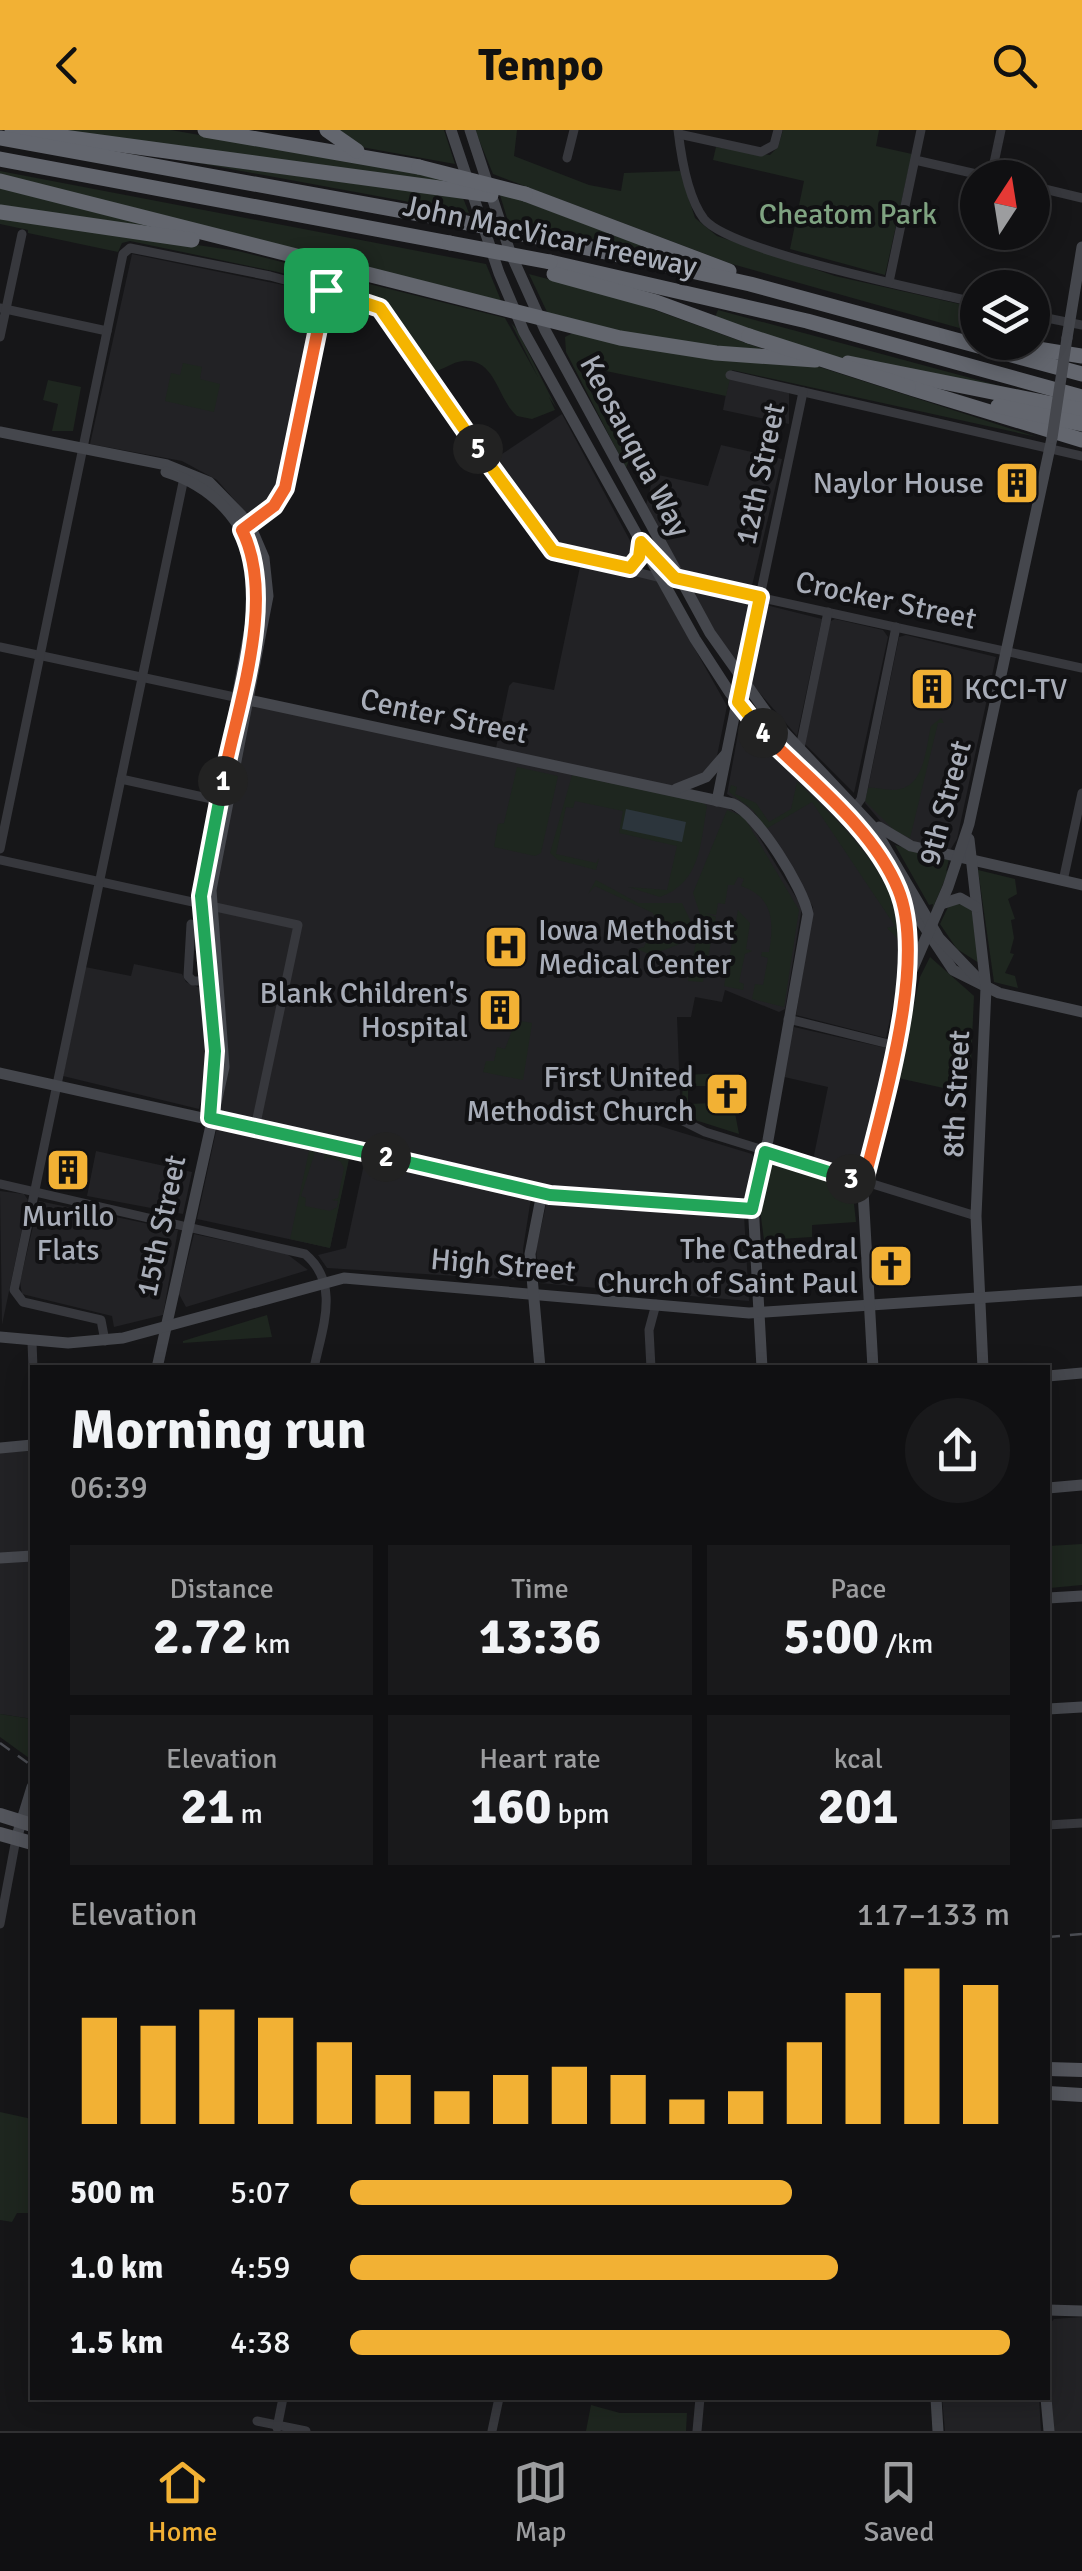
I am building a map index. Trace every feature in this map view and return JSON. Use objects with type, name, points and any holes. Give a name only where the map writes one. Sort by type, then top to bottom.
[{"type":"highway","points":[[12,130],[492,195]]},
{"type":"highway","points":[[205,130],[390,161],[526,194],[733,272],[750,284]]},
{"type":"highway","points":[[327,130],[358,152],[390,161]]},
{"type":"highway","name":"John MacVicar Freeway","points":[[0,138],[542,238],[750,284],[1082,374]]},
{"type":"highway","name":"John MacVicar Freeway","points":[[0,159],[492,251],[552,268],[807,321],[1082,396]]},
{"type":"highway","points":[[0,181],[516,314],[684,349],[884,368],[1082,410]]},
{"type":"highway","points":[[0,212],[260,250]]},
{"type":"highway","points":[[552,268],[909,388],[1082,440]]},
{"type":"highway","points":[[950,337],[960,338]]},
{"type":"highway","points":[[1050,351],[1082,356]]},
{"type":"highway","points":[[909,388],[1082,424]]},
{"type":"main road","name":"Keosauqua Way","points":[[451,130],[516,314],[706,657],[738,702],[847,819],[929,930],[986,988]]},
{"type":"main road","name":"Keosauqua Way","points":[[470,130],[540,319],[710,633],[742,682],[857,808],[888,848],[929,930]]},
{"type":"main road","name":"9th Street","points":[[873,1365],[864,1182],[906,984],[964,858],[1052,443],[1067,338],[1075,324],[1082,247]]},
{"type":"main road","points":[[0,432],[185,474],[215,486],[245,527]]},
{"type":"main road","name":"15th Street","points":[[158,1365],[225,1056],[205,905],[268,584],[264,558],[245,527]]},
{"type":"main road","points":[[630,568],[639,557],[641,542]]},
{"type":"main road","points":[[641,542],[670,575],[680,580]]},
{"type":"main road","points":[[661,578],[673,586],[696,623],[710,633]]},
{"type":"main road","name":"12th Street","points":[[717,801],[742,682]]},
{"type":"main road","name":"Center Street","points":[[243,699],[741,808],[754,820],[805,901],[807,926],[788,1019]]},
{"type":"main road","points":[[670,791],[699,782],[727,752]]},
{"type":"main road","points":[[857,808],[902,843],[1082,885]]},
{"type":"main road","name":"8th Street","points":[[964,858],[976,907],[986,988],[976,1216],[984,1365]]},
{"type":"main road","points":[[897,887],[909,936],[906,984]]},
{"type":"main road","points":[[941,904],[960,898],[976,907]]},
{"type":"main road","points":[[986,988],[1082,1012]]},
{"type":"main road","points":[[762,1365],[752,1209],[788,1019]]},
{"type":"main road","points":[[0,1073],[542,1193],[752,1209]]},
{"type":"main road","points":[[540,1365],[531,1244],[542,1193]]},
{"type":"main road","name":"High Street","points":[[0,1337],[32,1342],[106,1341],[165,1330],[324,1280],[357,1278],[758,1313],[1082,1290]]},
{"type":"main road","points":[[1050,1376],[1082,1374]]},
{"type":"main road","points":[[0,1448],[30,1445]]},
{"type":"main road","points":[[1050,1488],[1082,1485]]},
{"type":"main road","points":[[0,1558],[30,1556]]},
{"type":"main road","points":[[1050,1598],[1082,1596]]},
{"type":"main road","points":[[1050,1709],[1082,1707]]},
{"type":"main road","points":[[0,1815],[26,1823],[16,1838]]},
{"type":"main road","points":[[0,1834],[30,1842]]},
{"type":"main road","points":[[1050,2068],[1082,2070]]},
{"type":"main road","points":[[1050,2093],[1082,2095]]},
{"type":"main road","points":[[1050,2310],[1082,2311]]},
{"type":"main road","points":[[936,2400],[938,2431]]},
{"type":"main road","points":[[1046,2400],[1048,2431]]},
{"type":"street","points":[[567,158],[574,130]]},
{"type":"street","points":[[778,130],[771,149],[753,151],[678,132],[699,210],[713,227],[731,236],[889,282],[960,299]]},
{"type":"street","points":[[889,282],[921,130]]},
{"type":"street","points":[[996,160],[1001,130]]},
{"type":"street","points":[[915,160],[960,170]]},
{"type":"street","points":[[1050,190],[1082,198]]},
{"type":"street","points":[[0,337],[3,308],[22,234]]},
{"type":"street","points":[[0,849],[127,249],[371,302],[382,310],[545,545],[559,553],[661,578]]},
{"type":"street","points":[[245,527],[274,506],[285,488],[326,290]]},
{"type":"street","points":[[3,308],[107,330]]},
{"type":"street","points":[[1050,319],[1075,324]]},
{"type":"street","points":[[730,375],[1052,443],[1082,456]]},
{"type":"street","name":"12th Street","points":[[742,682],[803,392]]},
{"type":"street","points":[[106,1341],[101,1320],[17,1298],[14,1290],[185,474]]},
{"type":"street","name":"Crocker Street","points":[[680,580],[1082,668]]},
{"type":"street","points":[[800,748],[828,612]]},
{"type":"street","points":[[847,819],[857,808],[896,628]]},
{"type":"street","name":"Center Street","points":[[0,647],[243,699]]},
{"type":"street","points":[[120,780],[224,801]]},
{"type":"street","points":[[1063,881],[1082,793]]},
{"type":"street","points":[[0,860],[298,925],[255,1128]]},
{"type":"street","points":[[191,924],[186,973],[193,981],[213,981]]},
{"type":"street","points":[[788,1019],[893,1045]]},
{"type":"street","points":[[681,1120],[765,1152],[976,1216]]},
{"type":"street","points":[[0,1184],[299,1251],[316,1264],[328,1299],[315,1365]]},
{"type":"street","points":[[651,1365],[649,1334],[656,1304]]},
{"type":"street","points":[[32,1342],[33,1365]]},
{"type":"street","points":[[1050,1825],[1082,1823]]},
{"type":"street","points":[[0,1924],[16,1838]]},
{"type":"street","points":[[277,2428],[283,2400]]},
{"type":"street","points":[[492,2431],[499,2400]]},
{"type":"street","points":[[697,2431],[700,2400]]},
{"type":"street","points":[[257,2421],[306,2431]]},
{"type":"shaded area","points":[[132,254],[293,287],[317,298],[278,490],[253,513],[245,512],[217,480],[182,461],[90,444]]},
{"type":"shaded area","points":[[729,378],[789,393],[789,424],[723,410]]},
{"type":"shaded area","points":[[562,414],[634,548],[630,561],[552,544],[493,460]]},
{"type":"shaded area","points":[[721,445],[782,459],[751,590],[683,575],[646,505],[654,474],[708,486]]},
{"type":"shaded area","points":[[581,562],[656,580],[727,706],[717,756],[706,774],[678,785],[665,785],[496,748],[513,682],[554,690]]},
{"type":"shaded area","points":[[700,589],[750,602],[738,660],[730,657],[694,594]]},
{"type":"shaded area","points":[[766,605],[822,619],[797,736],[750,682]]},
{"type":"shaded area","points":[[835,619],[883,630],[888,637],[854,793],[805,744],[829,622]]},
{"type":"shaded area","points":[[906,635],[996,657],[957,839],[950,850],[916,844],[889,831],[865,803],[899,637]]},
{"type":"shaded area","name":"Iowa Methodist Medical Center","points":[[248,699],[717,801],[749,821],[802,907],[785,1009],[779,1012],[725,990],[722,1002],[695,997],[691,1017],[677,1017],[681,1120],[643,1121],[752,1154],[756,1160],[745,1202],[550,1195],[209,1118],[214,1095],[210,906]]},
{"type":"shaded area","points":[[748,725],[867,851],[892,889],[904,927],[904,954],[886,1038],[796,1015],[813,907],[756,814],[727,794],[739,728]]},
{"type":"shaded area","points":[[626,809],[686,822],[682,842],[622,829]]},
{"type":"shaded area","points":[[134,964],[182,974],[186,982],[205,990],[211,1048],[199,1109],[63,1076],[85,967],[131,976]]},
{"type":"shaded area","points":[[794,1027],[886,1048],[858,1173],[813,1160],[828,1087],[780,1076]]},
{"type":"shaded area","points":[[217,1127],[349,1157],[330,1248],[197,1219]]},
{"type":"shaded area","points":[[96,1151],[192,1172],[183,1214],[87,1196]]},
{"type":"shaded area","points":[[370,1158],[531,1198],[523,1249],[523,1280],[327,1268],[318,1255],[346,1248],[364,1164]]},
{"type":"shaded area","points":[[0,1191],[24,1194],[28,1200],[2,1325]]},
{"type":"shaded area","points":[[39,1201],[178,1230],[163,1315],[114,1327],[112,1316],[22,1294],[20,1282]]},
{"type":"shaded area","points":[[547,1201],[744,1215],[749,1301],[539,1283],[536,1249]]},
{"type":"shaded area","points":[[194,1234],[287,1254],[308,1270],[186,1307],[179,1294]]},
{"type":"shaded area","points":[[30,1445],[30,1719],[0,1714],[0,1448]]},
{"type":"shaded area","points":[[1082,2317],[1082,2431],[1052,2431],[1050,2324],[1054,2319]]},
{"type":"shaded area","points":[[942,2400],[1039,2400],[1041,2431],[945,2431]]},
{"type":"green space","points":[[49,130],[171,130],[453,180],[450,183]]},
{"type":"green space","points":[[332,130],[444,130],[455,164],[356,146]]},
{"type":"green space","points":[[475,130],[517,130],[514,156],[589,185],[621,191],[624,173],[680,171],[695,218],[717,236],[835,276],[960,304],[960,328],[732,264],[493,174]]},
{"type":"green space","name":"Cheatom Park","points":[[783,130],[879,130],[876,146],[912,154],[885,275],[790,249],[804,181],[713,160],[716,147],[770,155],[778,147]]},
{"type":"green space","points":[[193,162],[463,198],[469,213]]},
{"type":"green space","points":[[0,171],[486,264],[502,303],[0,176]]},
{"type":"green space","points":[[0,184],[172,230],[0,208]]},
{"type":"green space","points":[[499,192],[668,255],[508,221]]},
{"type":"green space","points":[[0,216],[238,251],[505,318],[538,377],[511,323],[516,328],[557,409],[549,397],[555,410],[532,419],[517,416],[489,373],[474,362],[459,362],[433,372],[383,303],[375,298],[278,272],[130,241],[122,243],[118,252],[28,233],[0,224]]},
{"type":"green space","points":[[529,274],[630,301],[771,352],[659,339],[548,314]]},
{"type":"green space","points":[[718,310],[1045,398],[820,356],[715,317]]},
{"type":"green space","points":[[573,333],[807,363],[1037,437],[732,370],[726,396],[577,365],[606,421],[610,413],[628,450],[634,446],[626,468],[566,352],[565,337]]},
{"type":"green space","points":[[183,363],[202,367],[200,379],[220,384],[214,412],[165,401],[171,373],[180,375]]},
{"type":"green space","points":[[48,380],[81,387],[73,431],[52,431],[58,404],[43,400]]},
{"type":"green space","points":[[941,718],[944,723],[938,723],[910,838],[894,830],[865,801],[868,788],[896,790],[915,780],[931,726]]},
{"type":"green space","points":[[517,767],[558,776],[541,853],[535,856],[494,847]]},
{"type":"green space","points":[[572,775],[707,806],[700,848],[684,882],[660,897],[628,887],[667,890],[677,846],[619,833],[623,811],[575,801],[573,808],[566,807],[556,854],[596,863],[599,858],[596,870],[558,860],[550,853]]},
{"type":"green space","points":[[797,782],[849,834],[879,874],[898,919],[902,943],[887,928],[895,926],[812,802],[766,829],[753,810],[729,792],[731,785],[737,787],[735,794],[756,803],[769,822],[791,809]]},
{"type":"green space","points":[[727,810],[744,817],[799,910],[784,1007],[752,999],[755,984],[763,985],[768,958],[761,956],[762,952],[769,952],[771,921],[766,904],[741,886],[744,879],[738,877],[734,885],[728,885],[725,904],[718,903],[716,915],[705,913],[716,917],[703,982],[688,981],[701,917],[693,893]]},
{"type":"green space","points":[[895,845],[949,859],[946,872],[951,865],[932,910],[933,904],[929,905]]},
{"type":"green space","points":[[978,870],[1015,879],[1017,894],[1008,899],[1015,919],[1011,920],[1014,938],[1010,953],[1014,954],[1005,973],[1015,976],[1018,988],[994,982]]},
{"type":"green space","points":[[596,880],[638,903],[682,903],[690,920],[685,942],[651,955],[637,949],[644,947],[656,921],[653,913],[595,886],[588,894]]},
{"type":"green space","points":[[950,903],[968,905],[972,912],[979,963],[957,949],[940,924]]},
{"type":"green space","points":[[738,910],[750,923],[746,949],[752,951],[745,954],[739,982],[744,984],[743,990],[724,986]]},
{"type":"green space","points":[[930,957],[974,996],[971,1062],[948,1089],[898,1078],[920,977]]},
{"type":"green space","points":[[516,1020],[532,1023],[523,1080],[483,1072],[486,1061],[494,1061],[497,1047],[505,1049]]},
{"type":"green space","points":[[725,1073],[726,1081],[716,1081],[715,1086],[688,1086],[688,1104],[714,1103],[715,1108],[735,1113],[739,1134],[695,1120],[682,1104],[683,1075]]},
{"type":"green space","points":[[309,1151],[315,1152],[301,1196],[306,1198],[305,1206],[330,1211],[337,1207],[338,1201],[332,1200],[338,1198],[344,1168],[340,1161],[327,1157],[324,1161],[324,1154],[349,1159],[330,1248],[290,1239]]},
{"type":"green space","points":[[775,1162],[852,1186],[856,1222],[812,1225],[812,1237],[764,1240],[759,1202],[768,1165]]},
{"type":"green space","points":[[267,1315],[272,1337],[183,1343],[183,1341]]},
{"type":"green space","points":[[1082,1544],[1082,1585],[1050,1588],[1050,1546]]},
{"type":"green space","points":[[0,1714],[30,1719],[29,1758],[0,1737]]},
{"type":"green space","points":[[0,2112],[30,2119],[30,2213],[17,2213],[12,2222],[0,2220]]},
{"type":"green space","points":[[591,2405],[620,2413],[687,2413],[686,2431],[586,2431]]},
{"type":"railway","points":[[0,1743],[30,1765]]},
{"type":"railway","points":[[1050,1937],[1082,1934]]},
{"type":"place","name":"Naylor House","points":[[1017,483]]},
{"type":"place","name":"KCCI-TV","points":[[932,689]]},
{"type":"place","name":"Iowa Methodist Medical Center","points":[[506,947]]},
{"type":"place","name":"Blank Children's Hospital","points":[[500,1010]]},
{"type":"place","name":"First United Methodist Church","points":[[727,1094]]},
{"type":"place","name":"Murillo Flats","points":[[68,1170]]},
{"type":"place","name":"The Cathedral Church of Saint Paul","points":[[891,1266]]},
{"type":"route","points":[[326,290],[380,308],[549,548],[630,568],[639,557],[641,542],[675,578],[760,597],[738,702],[874,851],[897,887],[906,915],[910,944],[906,984],[864,1182],[765,1152],[752,1209],[550,1195],[210,1118],[215,1051],[201,896],[256,616],[257,572],[242,530],[274,506],[285,488],[326,290]]}]
